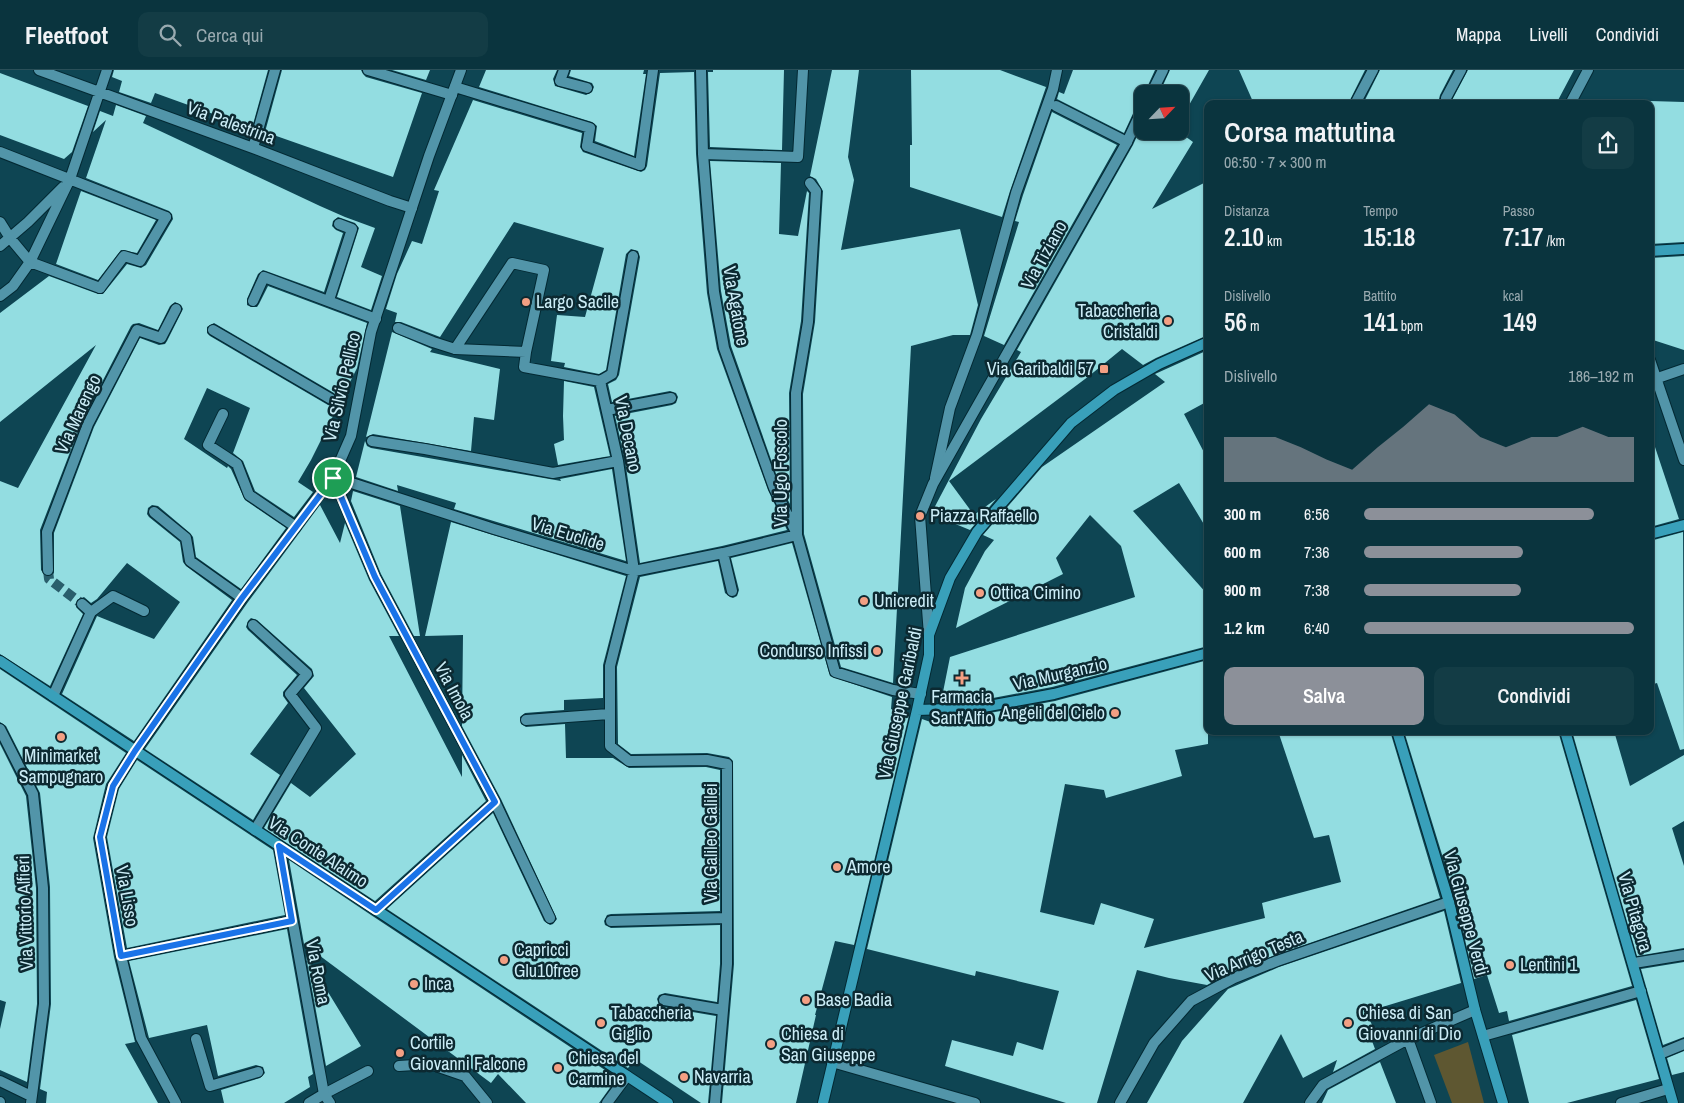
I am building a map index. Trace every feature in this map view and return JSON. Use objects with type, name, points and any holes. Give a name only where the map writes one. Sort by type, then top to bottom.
[{"type":"main road","points":[[1654,251],[1684,249]]},
{"type":"main road","name":"Via Giuseppe Garibaldi","points":[[823,1103],[918,710],[929,655],[929,635],[950,578],[977,532],[1071,423],[1114,390],[1159,364],[1204,344]]},
{"type":"main road","points":[[1654,533],[1684,525]]},
{"type":"main road","name":"Via Murganzio","points":[[918,710],[978,708],[1054,694],[1204,654]]},
{"type":"main road","name":"Via Conte Alaimo","points":[[0,661],[668,1103]]},
{"type":"main road","name":"Via Giuseppe Verdi","points":[[1398,735],[1449,902],[1474,1010],[1503,1103]]},
{"type":"main road","name":"Via Pitagora","points":[[1566,735],[1634,963],[1673,1103]]},
{"type":"street","name":"Via Palestrina","points":[[39,70],[412,208]]},
{"type":"street","points":[[0,296],[13,286],[30,262],[70,180],[107,70]]},
{"type":"street","points":[[253,148],[275,70]]},
{"type":"street","points":[[368,70],[590,128],[587,146],[640,165],[653,70]]},
{"type":"street","name":"Via Silvio Pellico","points":[[135,751],[242,598],[333,478],[351,436],[376,319],[429,156],[461,70]]},
{"type":"street","points":[[564,70],[560,81],[587,88]]},
{"type":"street","name":"Via Agatone","points":[[701,70],[703,154],[714,292],[724,348],[774,488],[797,535]]},
{"type":"street","points":[[703,154],[798,157],[803,70]]},
{"type":"street","points":[[929,635],[920,516],[934,484],[950,408],[977,335],[1016,193],[1053,89],[1057,70]]},
{"type":"street","points":[[1156,85],[1163,70]]},
{"type":"street","points":[[1357,100],[1373,70]]},
{"type":"street","points":[[1446,98],[1461,70]]},
{"type":"street","points":[[1572,100],[1588,70]]},
{"type":"street","points":[[1056,106],[1127,142]]},
{"type":"street","name":"Via Tiziano","points":[[934,484],[1134,127]]},
{"type":"street","points":[[0,152],[166,217],[140,262],[124,256],[100,288],[30,262],[10,238],[0,222]]},
{"type":"street","points":[[0,246],[70,180]]},
{"type":"street","name":"Via Ugo Foscolo","points":[[810,183],[816,190],[808,322],[796,393],[797,535],[835,672],[893,690],[921,694]]},
{"type":"street","points":[[329,300],[352,229],[339,224]]},
{"type":"street","points":[[600,381],[612,374],[633,256]]},
{"type":"street","points":[[398,328],[455,349],[526,352],[544,270],[512,263],[455,349]]},
{"type":"street","points":[[252,300],[264,277],[376,319]]},
{"type":"street","name":"Via Marengo","points":[[48,570],[47,532],[88,424],[137,330],[161,338],[176,309]]},
{"type":"street","points":[[213,330],[331,398]]},
{"type":"street","name":"Via Decano","points":[[526,352],[524,367],[600,381],[618,461],[634,571]]},
{"type":"street","points":[[1654,379],[1684,369]]},
{"type":"street","points":[[1654,382],[1684,460]]},
{"type":"street","points":[[607,410],[671,398]]},
{"type":"street","points":[[223,414],[208,445],[237,464],[249,495],[296,527]]},
{"type":"street","points":[[372,442],[425,449],[553,472],[618,461]]},
{"type":"street","name":"Via Euclide","points":[[333,478],[634,571],[723,553],[797,535]]},
{"type":"street","name":"Via Imola","points":[[333,478],[375,577],[495,802],[550,918]]},
{"type":"street","points":[[154,512],[186,538],[190,561],[242,598]]},
{"type":"street","points":[[723,553],[732,591]]},
{"type":"street","name":"Via Galileo Galilei","points":[[634,571],[610,666],[610,746],[629,761],[707,760],[727,764],[727,964],[715,1103]]},
{"type":"street","points":[[53,696],[91,612],[112,596],[144,610]]},
{"type":"street","points":[[82,604],[91,612]]},
{"type":"street","points":[[253,625],[307,674],[290,694],[316,728],[255,830]]},
{"type":"street","points":[[526,720],[609,714]]},
{"type":"street","name":"Via Vittorio Alfieri","points":[[0,729],[33,794],[43,888],[44,1004],[31,1100]]},
{"type":"street","name":"Via Lisso","points":[[135,751],[113,786],[100,837],[121,956],[141,1038],[176,1103]]},
{"type":"street","points":[[376,910],[495,802]]},
{"type":"street","name":"Via Roma","points":[[279,846],[324,1094],[330,1103]]},
{"type":"street","name":"Via Arrigo Testa","points":[[1120,1103],[1154,1043],[1191,1001],[1234,978],[1277,961],[1449,902]]},
{"type":"street","points":[[611,920],[727,918]]},
{"type":"street","points":[[121,956],[292,921]]},
{"type":"street","points":[[1634,963],[1684,955]]},
{"type":"street","points":[[1483,1036],[1641,991]]},
{"type":"street","points":[[664,1000],[724,1010]]},
{"type":"street","points":[[1310,1103],[1323,1085],[1408,1039],[1474,1010]]},
{"type":"street","points":[[196,1039],[210,1086],[258,1072]]},
{"type":"street","points":[[1408,1039],[1432,1103]]},
{"type":"street","points":[[1660,1054],[1684,1044]]},
{"type":"street","points":[[832,1062],[975,1103]]},
{"type":"street","points":[[399,1066],[430,1064],[465,1076],[487,1103]]},
{"type":"street","points":[[308,1103],[368,1071]]},
{"type":"street","points":[[607,1103],[627,1076]]},
{"type":"street","points":[[0,1081],[31,1100]]},
{"type":"street","points":[[1621,1103],[1668,1089]]},
{"type":"shaded area","points":[[1468,1042],[1484,1103],[1452,1103],[1434,1055]]},
{"type":"building","points":[[114,70],[268,70],[252,128],[155,93],[151,103],[119,92],[122,81],[112,77]]},
{"type":"building","points":[[282,70],[361,70],[366,77],[422,93],[393,177],[265,132]]},
{"type":"building","points":[[392,70],[430,70],[426,80]]},
{"type":"building","points":[[486,70],[557,70],[553,79],[555,86],[586,95],[592,92],[594,87],[592,83],[569,76],[571,70],[644,70],[643,74],[646,74],[634,156],[595,141],[597,126],[592,122],[479,87]]},
{"type":"building","points":[[713,70],[784,70],[782,150],[710,147],[708,72],[713,72]]},
{"type":"building","points":[[832,70],[859,70],[848,157],[854,180],[841,250],[960,229],[978,305],[970,335],[953,335],[911,346],[893,683],[841,667],[804,534],[803,394],[815,322],[823,191],[816,179],[810,176]]},
{"type":"building","points":[[911,70],[1000,70],[1046,87],[1002,217],[910,187],[910,145],[912,145]]},
{"type":"building","points":[[1073,70],[1155,70],[1148,85],[1134,85],[1134,111],[1124,133],[1057,99],[1059,92],[1064,94]]},
{"type":"building","points":[[1170,70],[1209,70],[1189,105],[1189,85],[1163,85]]},
{"type":"building","points":[[1239,70],[1365,70],[1350,100],[1252,100]]},
{"type":"building","points":[[1380,70],[1453,70],[1440,95],[1440,100],[1365,100]]},
{"type":"building","points":[[1468,70],[1574,70],[1558,100],[1452,100]]},
{"type":"building","points":[[694,72],[696,154],[707,293],[717,349],[768,490],[787,530],[640,563],[625,460],[615,416],[672,405],[676,403],[678,397],[676,393],[670,391],[612,402],[608,384],[616,380],[619,375],[640,257],[638,251],[631,249],[626,254],[606,370],[599,374],[564,367],[565,363],[551,361],[557,315],[585,317],[604,248],[514,222],[440,337],[401,322],[395,322],[397,313],[386,309],[385,312],[397,274],[412,241],[422,244],[439,191],[434,190],[473,100],[582,133],[580,147],[583,152],[641,172],[647,166],[660,73]]},
{"type":"building","points":[[0,73],[88,106],[72,152],[64,159],[0,135]]},
{"type":"building","points":[[1654,101],[1684,102],[1684,242],[1654,244]]},
{"type":"building","points":[[116,105],[146,116],[143,123],[320,206],[375,228],[361,267],[382,276],[371,310],[337,297],[359,228],[355,223],[338,217],[333,221],[332,226],[343,233],[324,292],[263,270],[258,274],[247,299],[247,305],[251,307],[257,307],[268,286],[367,323],[357,368],[298,482],[313,492],[294,517],[255,491],[243,461],[233,453],[250,408],[207,388],[184,439],[227,468],[228,466],[245,500],[286,528],[241,589],[196,557],[193,537],[190,533],[158,506],[152,505],[148,508],[147,514],[149,517],[180,542],[183,562],[186,566],[232,600],[134,741],[62,694],[97,616],[154,639],[180,602],[127,563],[97,599],[91,603],[84,597],[77,600],[76,607],[83,614],[50,686],[0,654],[0,481],[18,488],[96,345],[0,422],[0,313],[49,276],[98,294],[103,294],[127,264],[141,268],[146,265],[173,219],[169,211],[86,178],[106,120],[93,132],[100,111],[113,116]],"holes":[[[175,302],[181,305],[183,309],[167,341],[165,344],[159,345],[140,338],[94,427],[54,533],[54,573],[51,576],[45,576],[41,570],[40,530],[82,421],[131,326],[139,323],[158,330],[170,306]],[[214,323],[334,393],[338,399],[337,403],[331,406],[328,405],[210,336],[207,333],[207,327]]]},
{"type":"building","points":[[1052,112],[1117,145],[1004,345],[984,336],[1019,222],[1015,221]]},
{"type":"building","points":[[1189,139],[1193,142],[1152,209],[1204,183],[1204,337],[1143,365],[1122,349],[949,481],[974,515],[996,499],[970,530],[931,514],[981,419],[1021,352],[1017,350],[1135,140]]},
{"type":"building","points":[[710,161],[781,163],[779,234],[798,236],[807,191],[809,193],[801,321],[789,393],[790,504],[780,485],[731,346],[721,291]]},
{"type":"building","points":[[81,191],[156,220],[137,253],[121,250],[98,280],[56,264]]},
{"type":"building","points":[[1684,256],[1684,350],[1654,340],[1654,258]]},
{"type":"building","points":[[392,332],[432,349],[430,352],[500,369],[494,420],[474,417],[471,451],[373,434],[366,437]]},
{"type":"building","points":[[1204,352],[1204,403],[1184,414],[1204,452],[1204,524],[1179,483],[1133,511],[1204,591],[1204,647],[1052,687],[977,701],[941,702],[950,657],[1135,597],[1121,546],[1090,515],[1056,558],[1063,574],[956,628],[965,588],[985,551],[994,540],[983,535],[1042,467],[1165,382],[1155,374]]},
{"type":"building","points":[[564,381],[594,387],[610,456],[558,465],[554,444],[564,440]]},
{"type":"building","points":[[365,441],[367,446],[371,448],[561,481],[560,479],[612,469],[626,561],[454,509],[456,503],[397,485],[398,491],[356,477]]},
{"type":"building","points":[[1654,447],[1679,519],[1654,526]]},
{"type":"building","points":[[353,491],[400,506],[420,636],[414,636],[381,574],[351,501]]},
{"type":"building","points":[[320,505],[340,543],[345,523],[369,580],[399,636],[389,636],[462,777],[462,755],[486,801],[375,901],[264,828],[291,783],[310,797],[356,754],[304,688],[314,676],[312,669],[257,620],[251,618],[248,621],[246,627],[248,630],[297,675],[283,692],[283,696],[288,703],[250,754],[280,775],[253,820],[145,749],[248,602]]},
{"type":"building","points":[[451,522],[626,576],[603,665],[603,698],[564,700],[564,710],[525,713],[520,717],[521,724],[526,727],[565,724],[566,758],[613,758],[629,768],[706,767],[720,770],[720,911],[611,914],[607,915],[604,921],[605,925],[611,928],[720,925],[720,964],[717,1002],[665,993],[659,995],[657,999],[659,1005],[663,1007],[716,1016],[708,1103],[701,1103],[635,1059],[628,1068],[387,909],[493,813],[544,921],[550,925],[557,919],[501,799],[462,726],[463,635],[425,636]]},
{"type":"building","points":[[1683,532],[1684,749],[1680,750],[1657,683],[1654,684],[1654,540]]},
{"type":"building","points":[[792,543],[830,676],[892,697],[891,709],[909,715],[854,945],[835,941],[815,1015],[796,1103],[722,1103],[734,964],[733,761],[729,757],[707,753],[631,754],[618,744],[617,667],[640,577],[718,561],[725,593],[733,598],[737,596],[739,590],[731,558]]},
{"type":"building","points":[[1204,661],[1204,735],[1208,735],[1208,744],[1175,750],[1182,776],[1106,798],[1104,790],[1065,784],[1040,912],[1094,925],[1101,903],[1154,919],[1144,948],[1265,918],[1262,903],[1341,882],[1329,835],[1314,838],[1279,735],[1391,735],[1440,898],[1275,955],[1231,972],[1207,985],[1137,970],[1097,1103],[1066,1103],[945,1066],[952,1040],[1013,1056],[1017,1042],[1043,1050],[1059,991],[976,971],[975,976],[867,949],[922,719],[936,724],[938,716],[979,715],[1055,701]]},
{"type":"building","points":[[0,669],[126,753],[106,784],[93,838],[114,957],[135,1042],[125,1044],[158,1103],[46,1103],[47,1092],[40,1089],[51,1004],[50,887],[40,793],[6,726],[0,722]]},
{"type":"building","points":[[1405,735],[1559,735],[1632,986],[1509,1021],[1507,1011],[1499,1013],[1487,975],[1474,979],[1456,900]]},
{"type":"building","points":[[1573,735],[1615,735],[1630,786],[1684,755],[1684,821],[1672,828],[1684,866],[1684,948],[1637,956]]},
{"type":"building","points":[[0,744],[26,796],[36,888],[37,1004],[27,1082],[0,1070],[0,1029],[6,1002],[0,1000]]},
{"type":"building","points":[[137,760],[273,850],[285,915],[127,948],[107,837],[119,789]]},
{"type":"building","points":[[289,860],[617,1078],[599,1103],[526,1103],[498,1074],[491,1083],[304,944]]},
{"type":"building","points":[[1444,911],[1461,983],[1366,1012],[1378,1038],[1372,1041],[1375,1049],[1333,1072],[1337,1060],[1303,1078],[1281,1034],[1243,1103],[1147,1103],[1182,1041],[1228,989],[1279,967]]},
{"type":"building","points":[[287,929],[313,1074],[308,1077],[310,1087],[284,1103],[224,1103],[221,1090],[260,1078],[265,1073],[263,1067],[256,1065],[218,1076],[207,1025],[149,1038],[129,961]]},
{"type":"building","points":[[306,956],[361,1046],[326,1066]]},
{"type":"building","points":[[1684,962],[1684,1037],[1663,1045],[1641,969]]},
{"type":"building","points":[[1636,1000],[1659,1079],[1567,1103],[1529,1103],[1512,1035]]},
{"type":"building","points":[[1684,1051],[1684,1072],[1672,1075],[1667,1058]]},
{"type":"building","points":[[1380,1062],[1396,1103],[1322,1103],[1328,1090]]},
{"type":"tunnel","points":[[48,570],[49,579],[82,604]]},
{"type":"place","name":"Largo Sacile","points":[[526,302]]},
{"type":"place","name":"Tabaccheria Cristaldi","points":[[1168,321]]},
{"type":"place","name":"Via Garibaldi 57","points":[[1104,369]]},
{"type":"place","name":"Piazza Raffaello","points":[[920,516]]},
{"type":"place","name":"Ottica Cimino","points":[[980,593]]},
{"type":"place","name":"Unicredit","points":[[864,601]]},
{"type":"place","name":"Condurso Infissi","points":[[877,651]]},
{"type":"place","name":"Farmacia Sant'Alfio","points":[[962,678]]},
{"type":"place","name":"Angeli del Cielo","points":[[1115,713]]},
{"type":"place","name":"Minimarket Sampugnaro","points":[[61,737]]},
{"type":"place","name":"Amore","points":[[837,867]]},
{"type":"place","name":"Capricci Glu10free","points":[[504,960]]},
{"type":"place","name":"Lentini 1","points":[[1510,965]]},
{"type":"place","name":"Inca","points":[[414,984]]},
{"type":"place","name":"Base Badia","points":[[806,1000]]},
{"type":"place","name":"Tabaccheria Giglio","points":[[601,1023]]},
{"type":"place","name":"Chiesa di San Giovanni di Dio","points":[[1348,1023]]},
{"type":"place","name":"Chiesa di San Giuseppe","points":[[771,1044]]},
{"type":"place","name":"Cortile Giovanni Falcone","points":[[400,1053]]},
{"type":"place","name":"Chiesa del Carmine","points":[[558,1068]]},
{"type":"place","name":"Navarria","points":[[684,1077]]},
{"type":"route","points":[[333,478],[375,577],[495,802],[376,910],[279,846],[292,921],[121,956],[100,837],[113,786],[135,751],[242,598],[333,478]]}]
